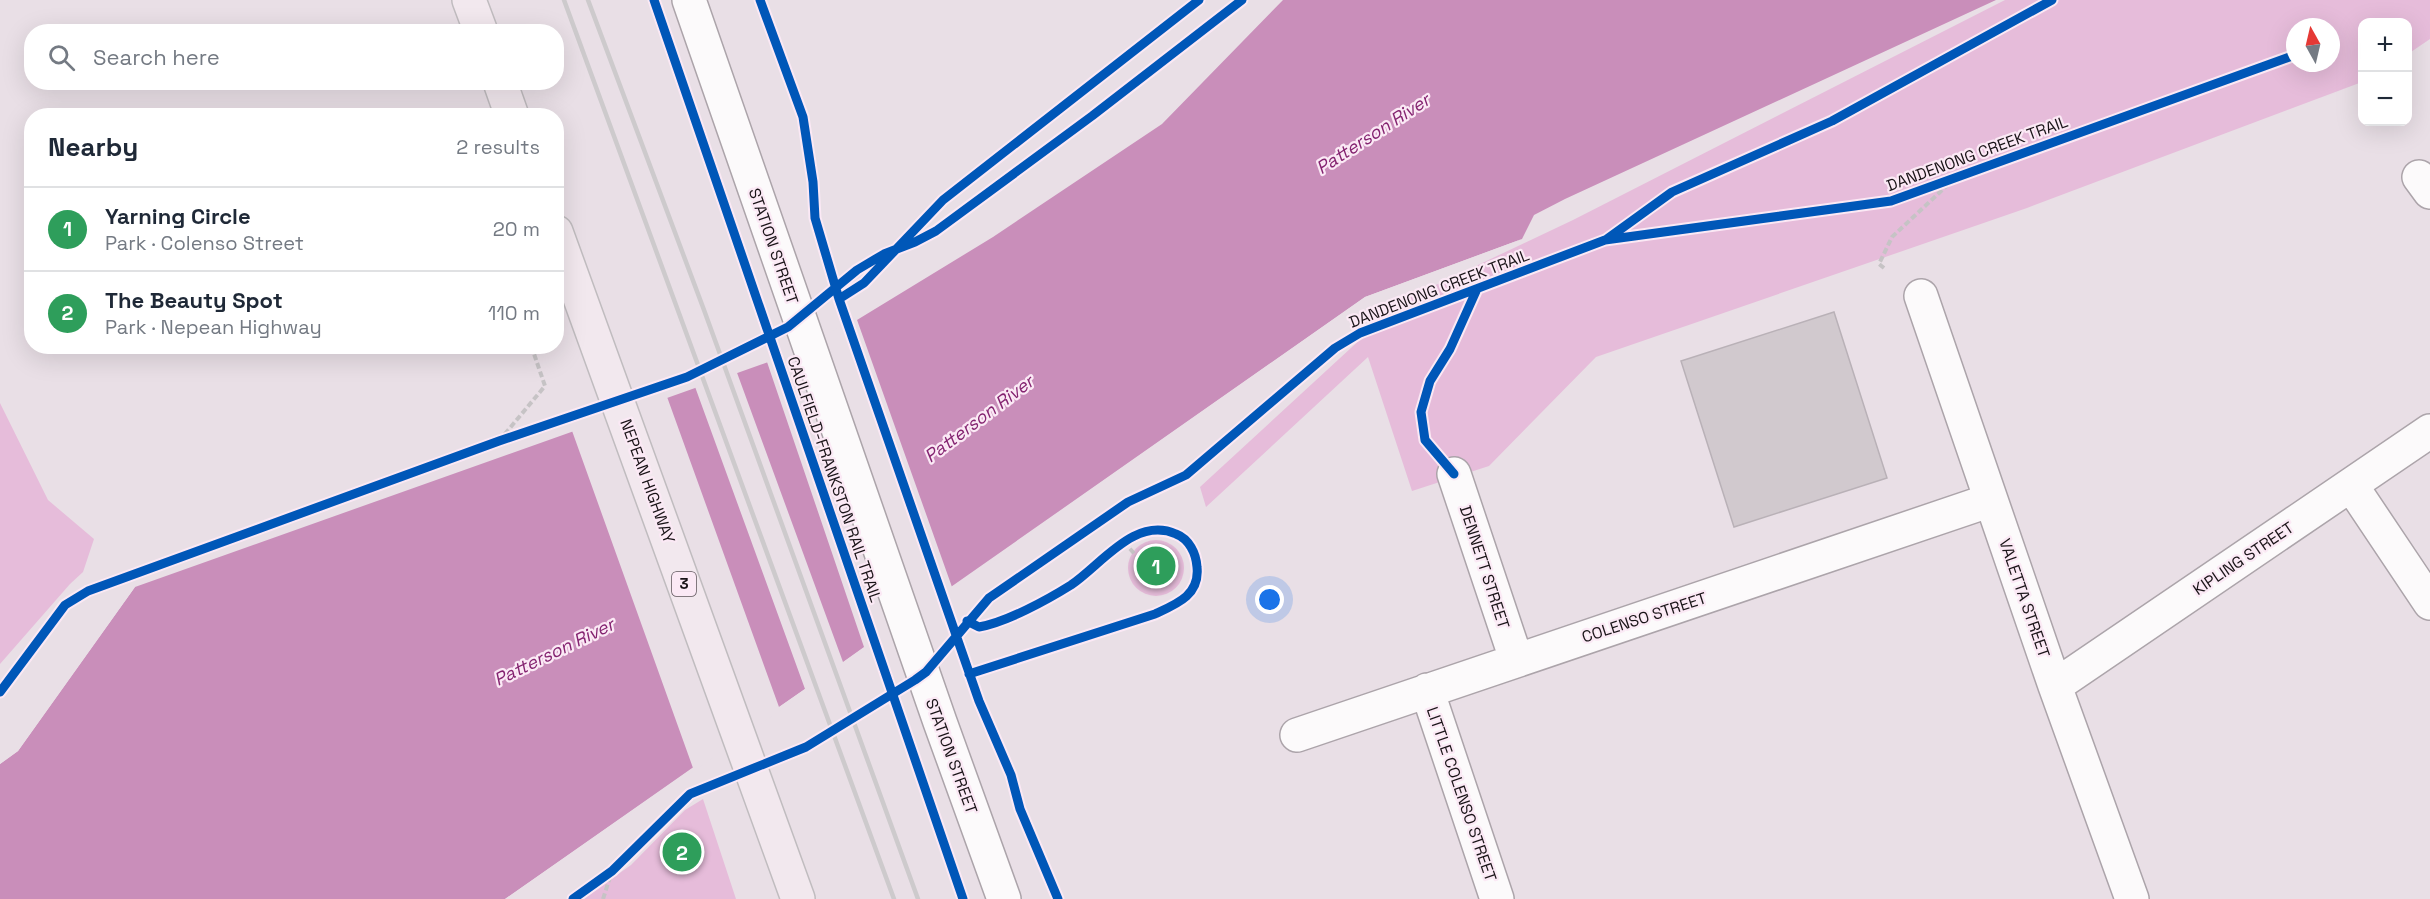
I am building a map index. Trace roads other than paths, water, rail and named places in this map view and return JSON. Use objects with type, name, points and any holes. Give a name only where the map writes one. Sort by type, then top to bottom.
[{"type":"highway","points":[[469,0],[478,24]]},
{"type":"highway","points":[[503,90],[509,108]]},
{"type":"highway","name":"NEPEAN HIGHWAY","points":[[564,253],[798,899]]},
{"type":"street","name":"STATION STREET","points":[[689,0],[940,722],[1004,899]]},
{"type":"street","name":"VALETTA STREET","points":[[1921,296],[2055,686],[2132,899]]},
{"type":"street","name":"KIPLING STREET","points":[[2055,686],[2430,431]]},
{"type":"street","name":"DENNETT STREET","points":[[1454,474],[1516,659]]},
{"type":"street","points":[[2351,485],[2430,603]]},
{"type":"street","name":"COLENSO STREET","points":[[1297,735],[1991,500]]},
{"type":"street","name":"LITTLE COLENSO STREET","points":[[1426,690],[1497,899]]},
{"type":"water","name":"Patterson River","points":[[1283,0],[1996,0],[1565,199],[1534,215],[1522,239],[1365,297],[505,899],[0,899],[0,764],[18,751],[135,587],[816,345],[993,237],[1162,124]]},
{"type":"railway","points":[[564,0],[894,899]]},
{"type":"railway","points":[[588,0],[704,310],[918,899]]},
{"type":"place","name":"Yarning Circle","points":[[1156,566]]},
{"type":"place","name":"The Beauty Spot","points":[[682,852]]}]
